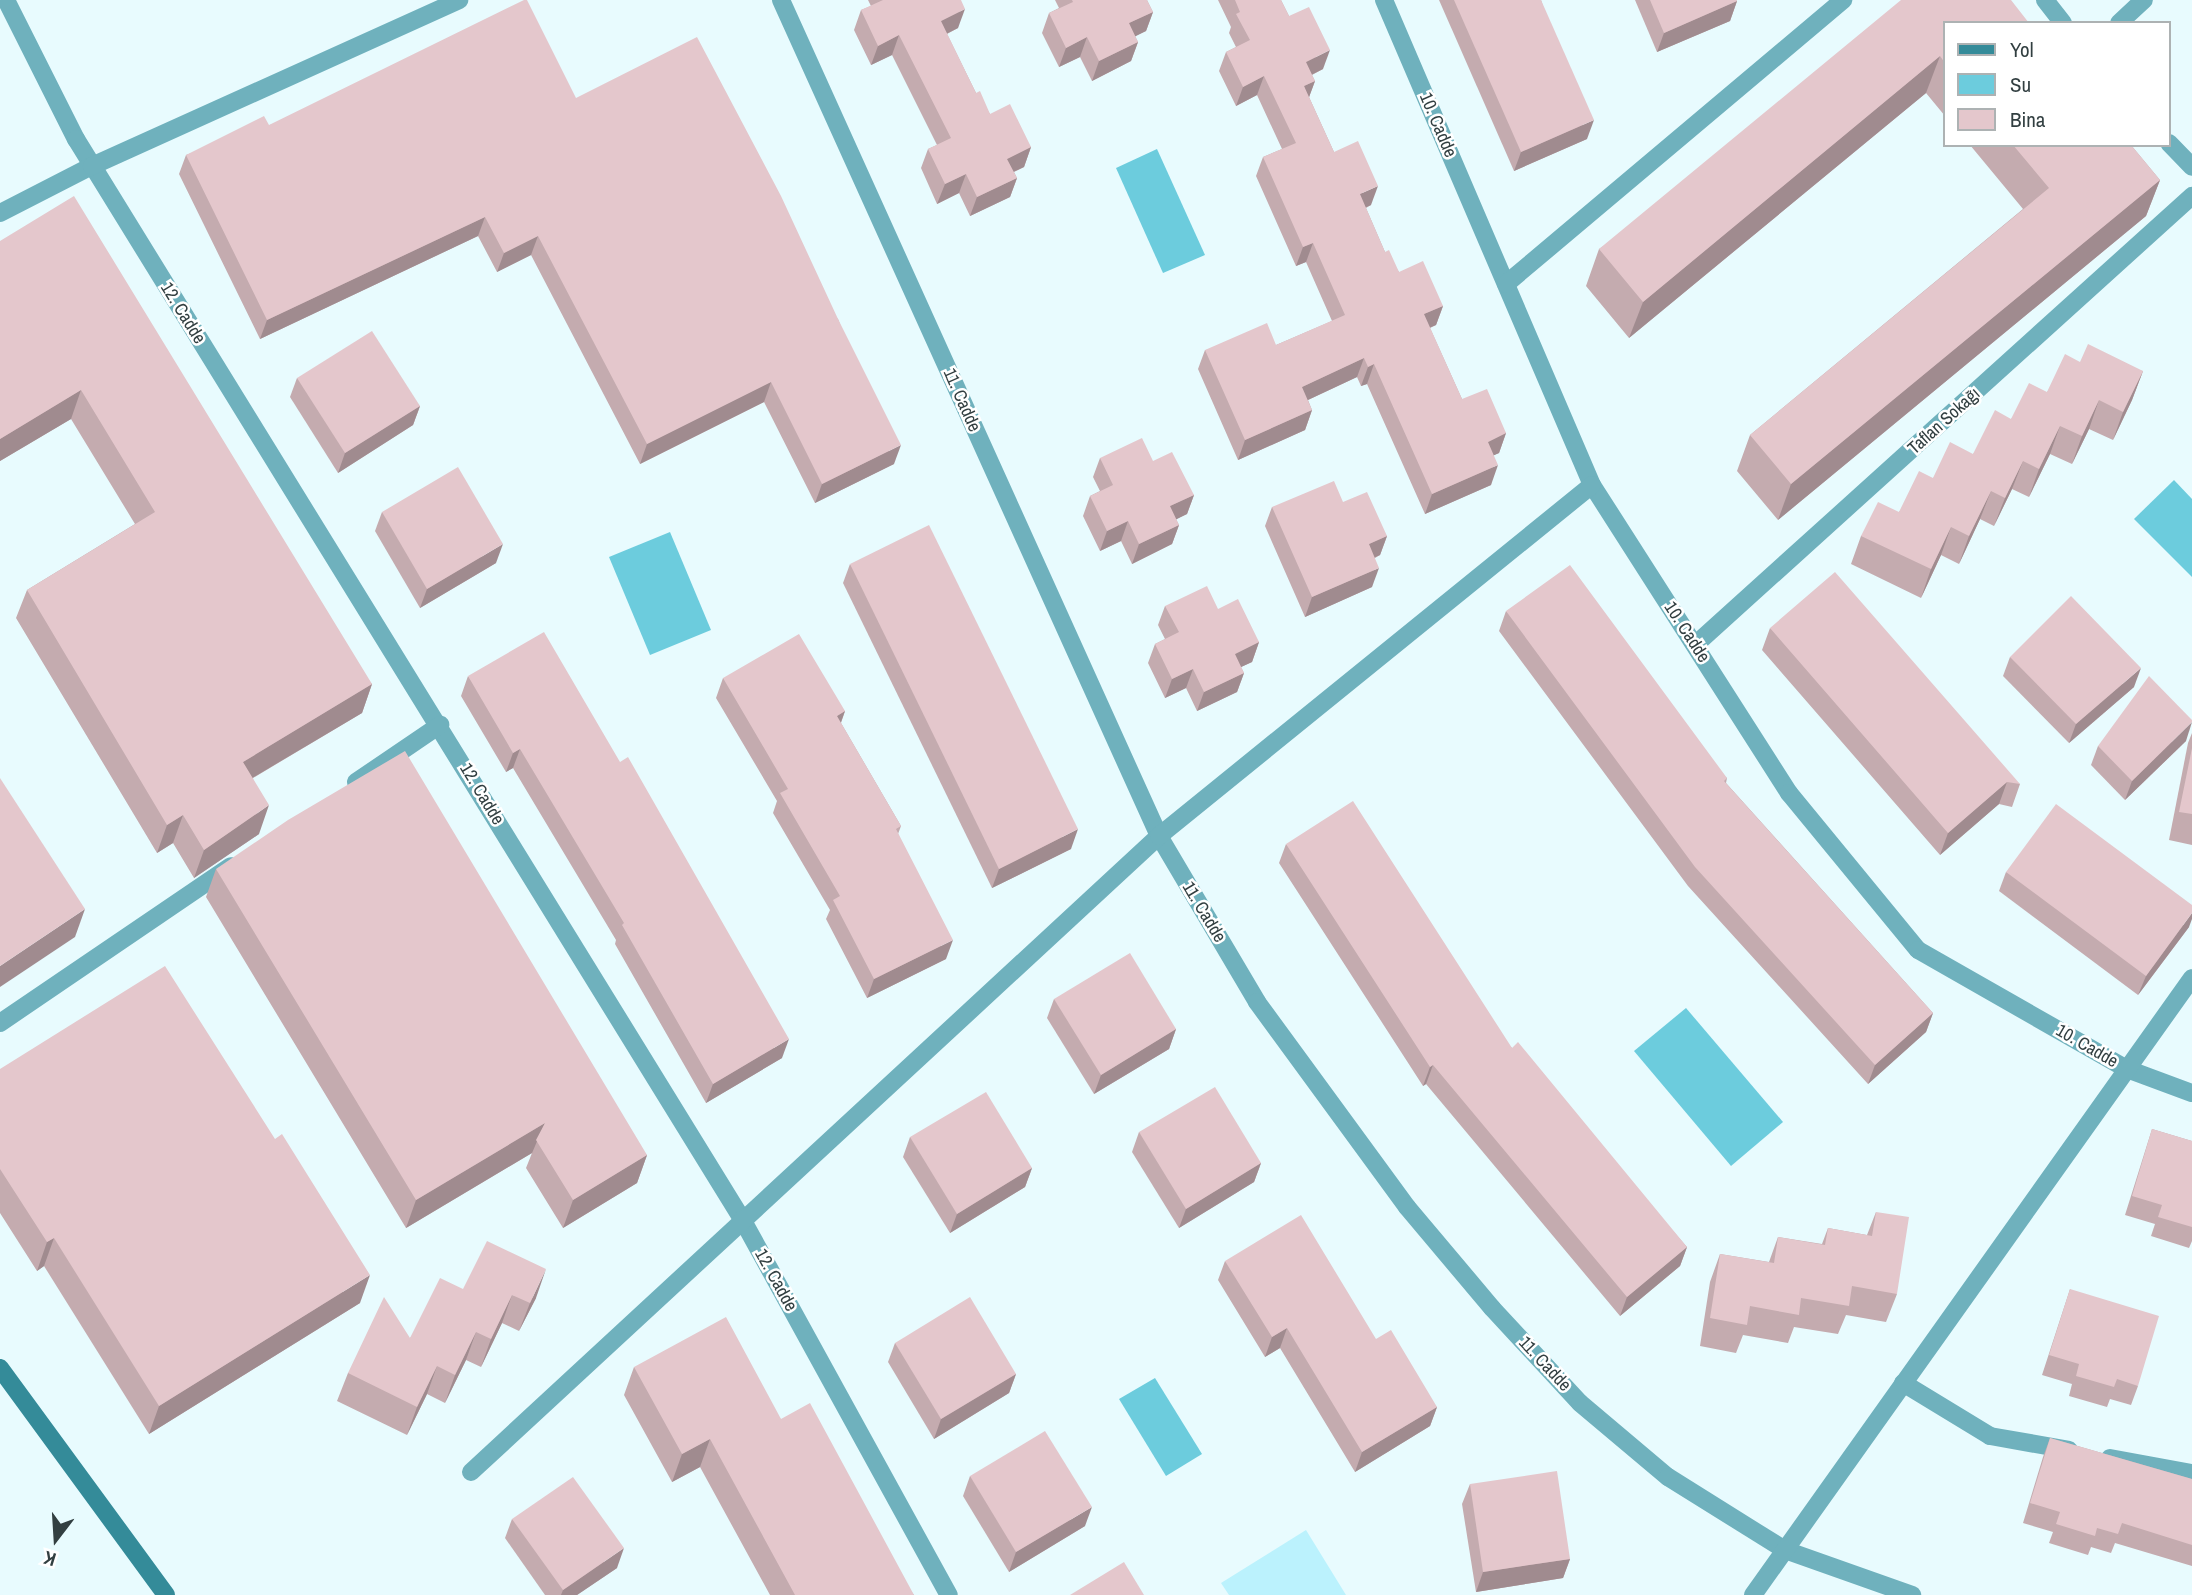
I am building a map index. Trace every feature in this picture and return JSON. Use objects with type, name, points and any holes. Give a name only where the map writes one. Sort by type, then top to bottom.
[{"type":"street","name":"12. Cadde","points":[[6,0],[92,166],[440,725],[742,1219],[949,1595]]},
{"type":"street","points":[[0,212],[92,166],[459,0]]},
{"type":"street","name":"11. Cadde","points":[[781,0],[1159,836],[1257,1002],[1407,1208],[1492,1308],[1580,1402],[1668,1477],[1785,1550],[1912,1595]]},
{"type":"street","name":"10. Cadde","points":[[1384,0],[1592,485],[1789,793],[1918,950],[2127,1069],[2192,1093]]},
{"type":"street","points":[[1506,284],[1843,0]]},
{"type":"street","points":[[2045,0],[2061,21]]},
{"type":"street","points":[[2121,21],[2144,0]]},
{"type":"street","points":[[2171,145],[2192,167]]},
{"type":"street","name":"Taflan Sokağı","points":[[1695,645],[2192,196]]},
{"type":"street","points":[[471,1472],[1159,836],[1592,485]]},
{"type":"street","points":[[336,795],[440,725]]},
{"type":"street","points":[[0,1023],[243,858]]},
{"type":"street","points":[[1753,1595],[2192,978]]},
{"type":"street","points":[[0,1368],[166,1595]]},
{"type":"street","points":[[1903,1383],[1990,1436],[2192,1473]]},
{"type":"shaded area","points":[[1306,1530],[1346,1595],[1229,1595],[1221,1583]]},
{"type":"water","points":[[1157,149],[1205,255],[1163,273],[1116,168]]},
{"type":"water","points":[[2174,480],[2192,499],[2192,577],[2134,519]]},
{"type":"water","points":[[670,532],[711,630],[650,655],[609,557]]},
{"type":"water","points":[[1686,1008],[1783,1122],[1731,1166],[1634,1051]]},
{"type":"water","points":[[1155,1378],[1202,1454],[1166,1476],[1119,1399]]},
{"type":"building","points":[[527,0],[576,98],[697,37],[781,196],[901,445],[822,484],[771,382],[647,444],[538,236],[504,253],[485,217],[267,320],[186,155],[264,116],[269,125]]},
{"type":"building","points":[[883,0],[961,0],[965,9],[941,21],[976,93],[980,91],[990,114],[1010,104],[1031,147],[1007,159],[1017,178],[977,197],[966,174],[945,184],[928,149],[951,138],[899,35],[878,46],[861,10]]},
{"type":"building","points":[[1072,0],[1147,0],[1153,12],[1129,23],[1138,42],[1099,61],[1087,37],[1066,48],[1049,13],[1073,2]]},
{"type":"building","points":[[1235,0],[1281,0],[1289,16],[1309,7],[1330,50],[1306,62],[1315,81],[1304,86],[1334,152],[1358,141],[1378,186],[1360,194],[1385,252],[1389,250],[1399,272],[1423,261],[1443,306],[1424,314],[1462,399],[1487,389],[1506,433],[1488,442],[1498,465],[1432,494],[1374,364],[1368,367],[1364,358],[1302,387],[1312,410],[1245,440],[1205,350],[1267,323],[1276,345],[1345,315],[1313,243],[1303,247],[1263,157],[1296,143],[1264,76],[1243,87],[1226,52],[1250,40],[1236,14],[1240,12]]},
{"type":"building","points":[[1454,0],[1541,0],[1594,120],[1521,152]]},
{"type":"building","points":[[1650,0],[1737,0],[1737,1],[1664,33]]},
{"type":"building","points":[[1901,0],[2011,0],[2027,21],[1944,21],[1944,62],[1940,56],[1643,302],[1599,249]]},
{"type":"building","points":[[2015,147],[2133,147],[2160,180],[1791,484],[1750,435],[2049,188]]},
{"type":"building","points":[[74,196],[372,684],[243,762],[269,805],[204,850],[183,815],[167,825],[27,590],[155,512],[81,390],[0,439],[0,241]]},
{"type":"building","points":[[372,331],[420,406],[345,453],[297,378]]},
{"type":"building","points":[[2088,344],[2143,371],[2123,412],[2099,400],[2082,436],[2060,426],[2039,469],[2023,461],[2005,498],[1991,491],[1969,536],[1951,527],[1931,569],[1861,536],[1878,502],[1899,512],[1919,471],[1933,478],[1950,442],[1973,454],[1995,410],[2011,419],[2029,383],[2047,392],[2065,354],[2080,362]]},
{"type":"building","points":[[1142,438],[1153,461],[1172,452],[1194,495],[1170,506],[1179,525],[1139,544],[1128,521],[1107,531],[1090,496],[1113,485],[1100,458]]},
{"type":"building","points":[[458,467],[503,544],[427,589],[382,512]]},
{"type":"building","points":[[1334,481],[1343,502],[1367,492],[1387,536],[1369,544],[1379,568],[1312,597],[1272,507]]},
{"type":"building","points":[[929,525],[1078,829],[999,869],[850,564]]},
{"type":"building","points":[[1570,565],[1727,778],[1724,781],[1933,1013],[1875,1065],[1695,867],[1506,611]]},
{"type":"building","points":[[1835,572],[2020,784],[2007,782],[1948,833],[1770,628]]},
{"type":"building","points":[[1207,586],[1218,609],[1238,599],[1259,642],[1235,654],[1244,673],[1204,692],[1193,669],[1172,679],[1155,644],[1179,632],[1165,606]]},
{"type":"building","points":[[2071,596],[2141,668],[2076,724],[2010,657]]},
{"type":"building","points":[[544,632],[620,762],[628,757],[789,1039],[713,1084],[622,925],[624,923],[520,749],[513,753],[468,676]]},
{"type":"building","points":[[799,634],[845,711],[837,716],[901,826],[896,829],[953,940],[874,979],[833,900],[840,896],[780,793],[788,789],[723,678]]},
{"type":"building","points":[[2149,676],[2192,722],[2132,781],[2098,746]]},
{"type":"building","points":[[2192,748],[2192,814],[2179,812]]},
{"type":"building","points":[[405,751],[647,1155],[573,1200],[536,1140],[545,1123],[416,1200],[216,869],[288,820]]},
{"type":"building","points":[[0,778],[85,909],[0,966]]},
{"type":"building","points":[[1353,801],[1512,1048],[1518,1042],[1687,1247],[1627,1297],[1433,1065],[1430,1067],[1286,844]]},
{"type":"building","points":[[2056,804],[2192,905],[2192,913],[2146,976],[2006,872]]},
{"type":"building","points":[[1130,953],[1176,1029],[1101,1075],[1054,999]]},
{"type":"building","points":[[165,966],[275,1139],[282,1134],[370,1275],[159,1406],[54,1238],[47,1242],[0,1169],[0,1069]]},
{"type":"building","points":[[1215,1087],[1261,1163],[1186,1209],[1139,1132]]},
{"type":"building","points":[[986,1092],[1032,1168],[957,1214],[910,1137]]},
{"type":"building","points":[[2152,1129],[2192,1141],[2192,1227],[2158,1217],[2162,1205],[2132,1196]]},
{"type":"building","points":[[1876,1212],[1909,1217],[1897,1294],[1852,1286],[1849,1306],[1801,1298],[1799,1315],[1750,1306],[1747,1325],[1710,1318],[1720,1254],[1774,1263],[1778,1237],[1825,1245],[1828,1228],[1872,1236]]},
{"type":"building","points":[[1301,1215],[1376,1339],[1391,1330],[1437,1407],[1362,1452],[1287,1328],[1272,1337],[1225,1261]]},
{"type":"building","points":[[487,1241],[546,1269],[530,1303],[512,1295],[491,1339],[476,1332],[455,1375],[437,1366],[417,1407],[348,1373],[384,1297],[410,1338],[440,1278],[463,1289]]},
{"type":"building","points":[[2070,1289],[2159,1316],[2138,1386],[2117,1379],[2114,1387],[2076,1376],[2079,1364],[2049,1355]]},
{"type":"building","points":[[970,1297],[1016,1374],[941,1419],[895,1343]]},
{"type":"building","points":[[726,1317],[781,1419],[810,1403],[914,1595],[795,1595],[710,1439],[682,1454],[634,1367]]},
{"type":"building","points":[[1045,1431],[1092,1507],[1016,1552],[970,1476]]},
{"type":"building","points":[[2050,1438],[2192,1479],[2192,1545],[2122,1523],[2118,1534],[2097,1528],[2095,1536],[2056,1524],[2060,1512],[2030,1503]]},
{"type":"building","points":[[1557,1471],[1570,1559],[1483,1572],[1470,1484]]},
{"type":"building","points":[[573,1477],[624,1548],[563,1590],[512,1519]]},
{"type":"building","points":[[1124,1562],[1144,1595],[1070,1595]]}]
